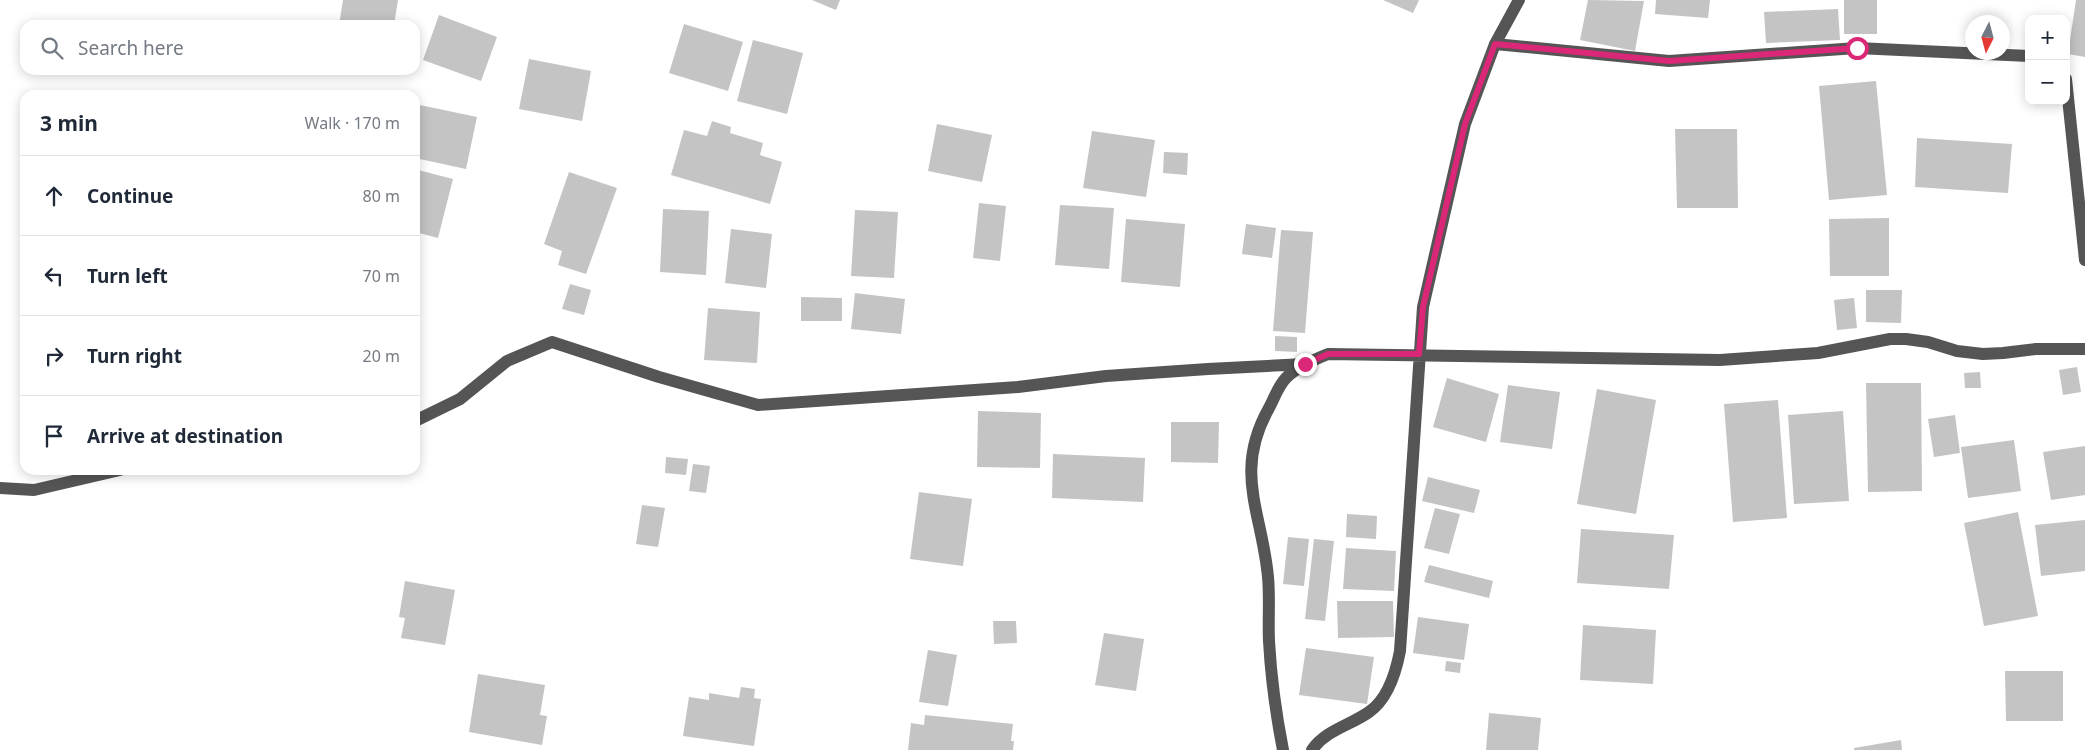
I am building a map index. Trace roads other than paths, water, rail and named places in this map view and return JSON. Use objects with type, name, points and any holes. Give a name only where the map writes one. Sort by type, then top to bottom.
[{"type":"street","points":[[1312,750],[1329,733],[1370,711],[1388,690],[1396,672],[1400,651],[1423,307],[1465,124],[1495,44],[1519,0]]},
{"type":"street","points":[[1495,44],[1669,61],[1857,48],[2025,56]]},
{"type":"street","points":[[2069,105],[2085,260]]},
{"type":"street","points":[[1283,750],[1274,703],[1269,640],[1268,576],[1252,488],[1250,463],[1253,446],[1268,408],[1285,379],[1305,364],[1328,354],[1720,360],[1818,353],[1890,339],[1928,342],[1958,351],[1983,354],[2036,349],[2085,349]]},
{"type":"street","points":[[420,419],[460,399],[507,361],[552,342],[659,377],[758,405],[1018,387],[1106,376],[1305,364]]},
{"type":"street","points":[[0,488],[34,490],[98,475]]}]
